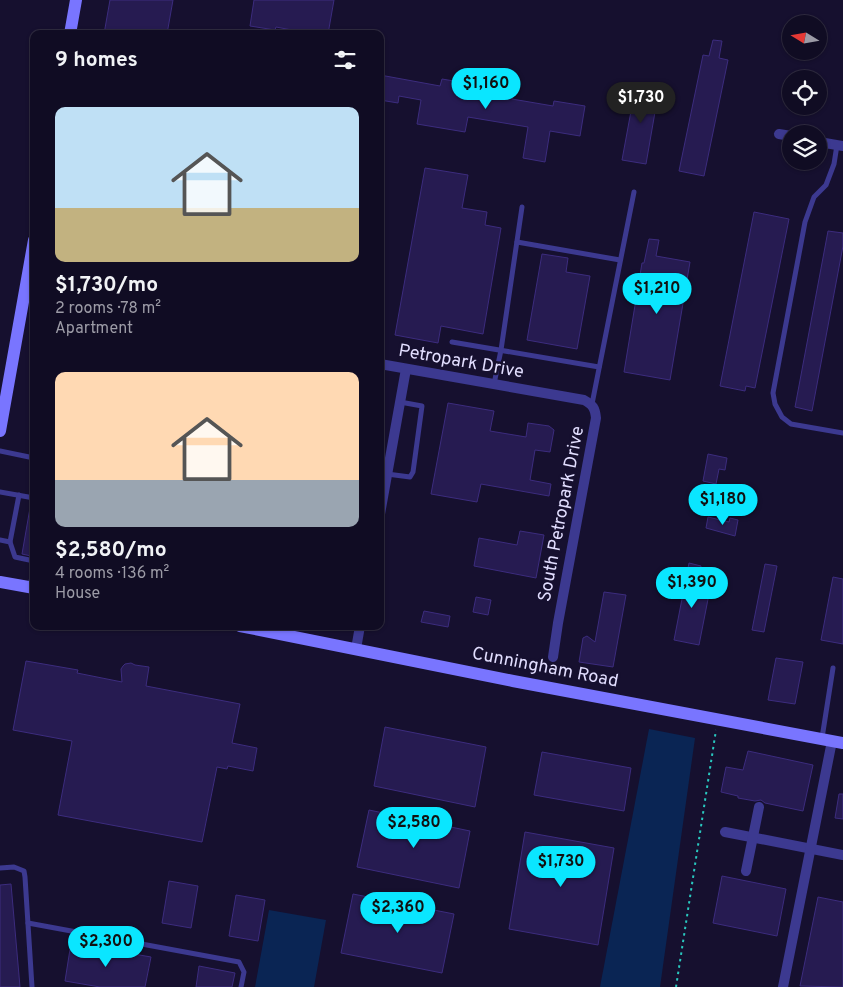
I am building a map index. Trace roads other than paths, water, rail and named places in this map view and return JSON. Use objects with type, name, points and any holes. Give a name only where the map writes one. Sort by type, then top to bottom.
[{"type":"street","points":[[71,30],[76,0]]},
{"type":"street","points":[[827,144],[840,146]]},
{"type":"street","points":[[0,431],[28,303],[30,282]]},
{"type":"street","name":"Petropark Drive","points":[[384,365],[536,392]]},
{"type":"street","points":[[384,491],[406,369]]},
{"type":"street","name":"South Petropark Drive","points":[[536,392],[584,400],[592,404],[596,410],[553,657]]},
{"type":"street","points":[[0,582],[30,588]]},
{"type":"street","name":"Cunningham Road","points":[[260,630],[503,679],[832,741]]},
{"type":"street","points":[[356,649],[359,630]]},
{"type":"street","points":[[784,987],[832,741]]},
{"type":"street","points":[[746,872],[759,807]]},
{"type":"street","points":[[725,832],[843,854]]},
{"type":"lane","points":[[840,146],[826,185],[814,198],[805,222],[773,393],[775,404],[782,417],[791,424],[843,433]]},
{"type":"lane","points":[[592,404],[634,192]]},
{"type":"lane","points":[[494,385],[522,207]]},
{"type":"lane","points":[[517,242],[620,260]]},
{"type":"lane","points":[[452,342],[599,367]]},
{"type":"lane","points":[[387,474],[410,477],[414,472],[422,406],[400,402]]},
{"type":"lane","points":[[0,451],[30,457]]},
{"type":"lane","points":[[0,492],[30,497]]},
{"type":"lane","points":[[19,495],[10,542],[15,557],[30,560]]},
{"type":"lane","points":[[0,540],[10,542]]},
{"type":"lane","points":[[832,741],[833,668]]},
{"type":"lane","points":[[0,868],[14,867],[24,871],[26,877],[32,987]]},
{"type":"lane","points":[[28,923],[239,962],[244,972],[241,987]]},
{"type":"water","points":[[649,729],[695,738],[660,987],[600,987]]},
{"type":"water","points":[[269,910],[326,920],[314,987],[255,987]]}]
